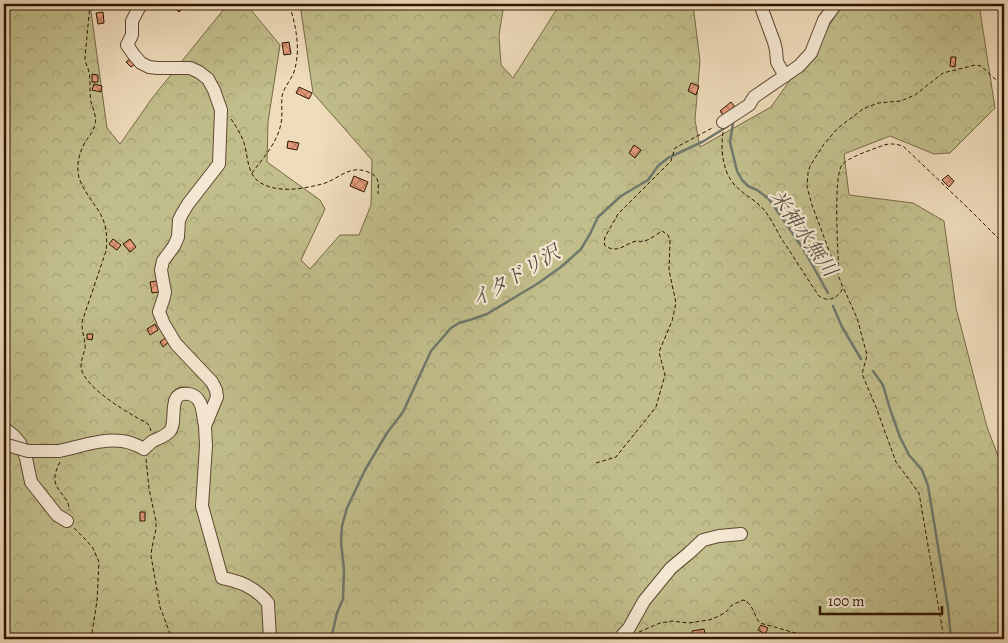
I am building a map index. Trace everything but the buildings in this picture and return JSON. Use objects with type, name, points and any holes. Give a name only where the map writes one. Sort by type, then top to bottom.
[{"type":"street","points":[[141,4],[132,22],[132,35],[127,44],[134,55],[149,67],[190,68],[199,72],[208,79],[221,110],[219,164],[182,214],[179,220],[178,237],[163,261],[161,270],[164,297],[159,312],[164,324],[176,344],[212,382],[216,390],[217,397],[205,426]]},
{"type":"street","points":[[760,4],[774,42],[777,62],[786,76]]},
{"type":"street","points":[[723,128],[749,105],[754,97],[799,66],[811,53],[824,20],[836,4]]},
{"type":"street","points":[[4,444],[28,451],[62,450],[108,440],[149,445],[169,431],[173,425],[176,399],[185,394],[199,398],[205,426],[206,446],[202,506],[222,578],[232,580],[255,590],[268,603],[270,639]]},
{"type":"street","points":[[4,428],[20,443],[26,458],[31,482],[57,514],[67,521]]},
{"type":"street","points":[[619,639],[629,628],[644,601],[671,568],[703,540],[741,534]]},
{"type":"path","points":[[90,4],[84,58],[89,69],[91,101],[96,120],[92,132],[82,147],[78,166],[80,178],[90,200],[105,223],[108,239],[82,322],[85,349],[82,355],[81,369],[97,390],[114,404],[149,425],[149,488],[156,521],[151,556],[160,607],[172,639]]},
{"type":"path","points":[[251,173],[274,142],[281,124],[282,96],[294,72],[297,56],[296,27],[289,4]]},
{"type":"path","points":[[944,639],[919,493],[896,462],[862,374],[868,355],[857,318],[843,288],[812,205],[807,186],[808,173],[816,155],[830,136],[863,109],[878,103],[901,100],[915,95],[943,73],[975,65],[981,66],[995,79],[1004,82]]},
{"type":"path","points":[[230,117],[243,142],[251,173],[264,186],[298,189],[323,184],[350,170],[358,169],[374,174],[379,182],[378,194]]},
{"type":"path","points":[[596,463],[616,457],[656,407],[665,376],[659,352],[672,321],[676,302],[669,270],[670,240],[668,235],[662,231],[644,242],[636,242],[615,249],[605,246],[605,237],[618,214],[672,161],[675,148],[723,128],[723,158],[727,173],[735,186],[764,211],[819,296],[831,299],[839,294],[843,288]]},
{"type":"path","points":[[839,275],[837,187],[840,168],[846,160],[890,143],[903,146],[969,208],[998,238],[1004,247]]},
{"type":"path","points":[[1004,255],[1002,269],[1004,273]]},
{"type":"path","points":[[62,450],[55,481],[69,507],[67,521],[92,548],[99,562],[97,601],[91,639]]},
{"type":"path","points":[[632,635],[672,621],[688,623],[709,620],[726,612],[732,605],[743,600],[751,604],[756,619],[760,623],[799,634],[806,639]]},
{"type":"green space","points":[[4,4],[90,4],[107,128],[120,144],[153,97],[228,4],[246,4],[280,45],[268,122],[267,162],[320,200],[325,209],[301,260],[310,269],[340,235],[359,235],[371,205],[372,160],[313,93],[300,4],[504,4],[499,35],[501,65],[513,78],[560,4],[693,4],[700,61],[695,120],[700,147],[771,107],[843,4],[979,4],[995,108],[950,153],[934,154],[890,136],[844,154],[849,195],[913,203],[944,221],[956,308],[987,427],[1004,472],[1004,639],[4,639]]},
{"type":"waterway","name":"米神水無川","points":[[733,123],[730,142],[737,171],[742,180],[769,199],[804,250],[828,293]]},
{"type":"waterway","name":"イタドリ沢","points":[[331,639],[337,613],[343,599],[344,570],[341,542],[342,526],[347,508],[365,470],[387,433],[403,412],[431,351],[451,328],[459,323],[487,314],[561,267],[581,249],[598,217],[621,196],[648,180],[658,166],[668,158],[704,141],[728,126]]},
{"type":"waterway","name":"米神水無川","points":[[833,306],[842,327],[861,359]]},
{"type":"waterway","name":"米神水無川","points":[[873,371],[883,385],[900,437],[909,455],[922,470],[928,486],[948,607],[951,639]]}]
